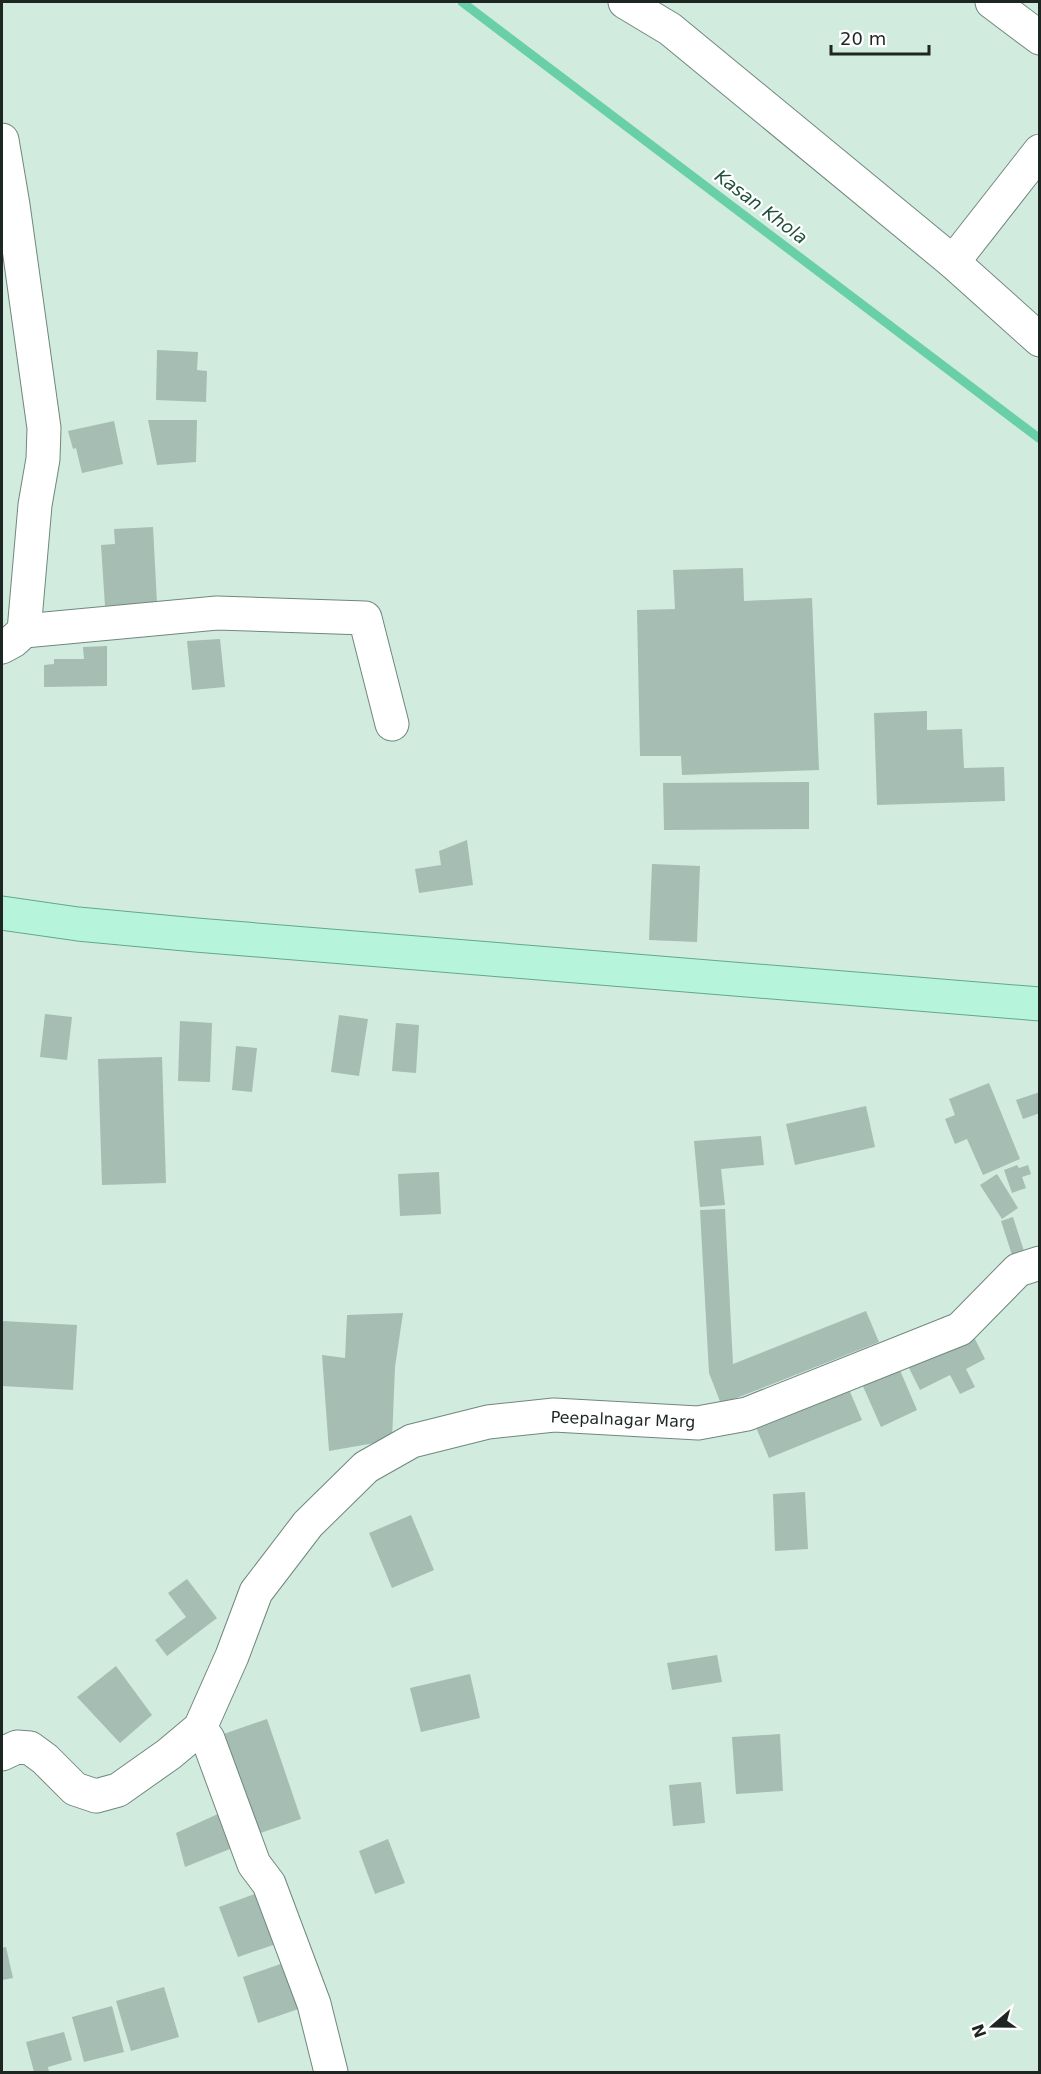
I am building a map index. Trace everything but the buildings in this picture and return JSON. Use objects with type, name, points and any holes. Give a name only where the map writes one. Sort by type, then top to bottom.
[{"type":"main road","points":[[2,913],[78,924],[196,935],[1040,1004]]},
{"type":"street","points":[[625,2],[670,29],[953,262],[1040,340]]},
{"type":"street","points":[[992,2],[1040,38]]},
{"type":"street","points":[[2,147],[44,428],[43,459],[13,639],[216,613],[365,618],[392,724]]},
{"type":"street","points":[[953,262],[1040,152]]},
{"type":"street","name":"Peepalnagar Marg","points":[[2,1754],[17,1747],[30,1748],[45,1759],[75,1789],[96,1797],[118,1790],[170,1754],[200,1728],[232,1656],[256,1592],[308,1524],[366,1467],[412,1441],[488,1422],[554,1415],[698,1423],[747,1414],[960,1329],[1018,1270],[1040,1263]]},
{"type":"street","points":[[200,1728],[208,1739],[254,1864],[269,1884],[314,2004],[331,2073]]},
{"type":"waterway","name":"Kasan Khola","points":[[462,2],[1040,439]]}]
